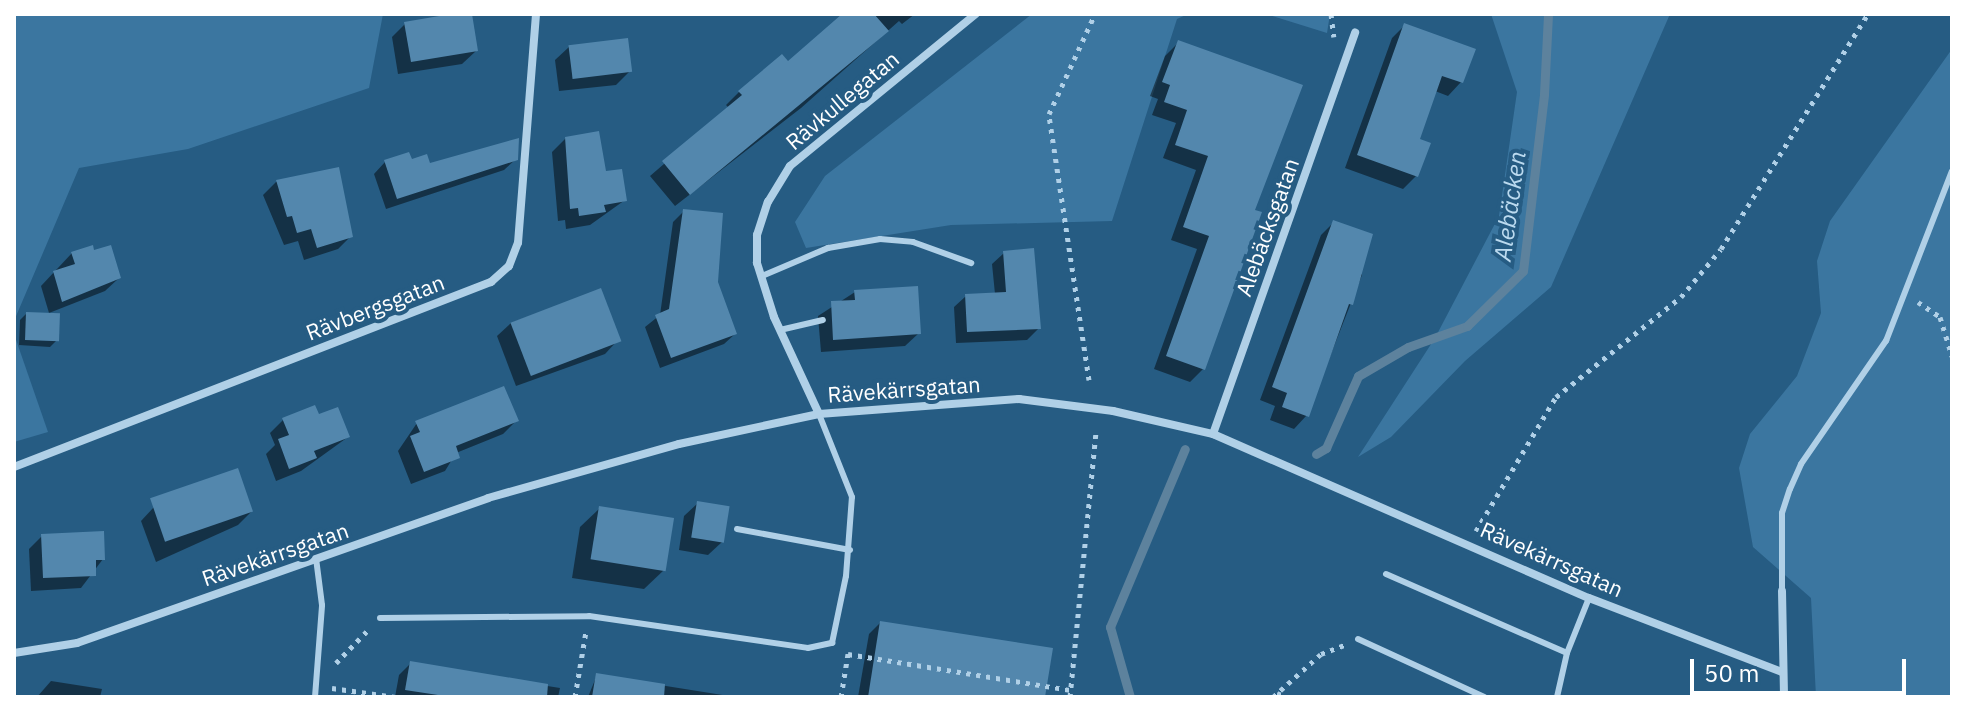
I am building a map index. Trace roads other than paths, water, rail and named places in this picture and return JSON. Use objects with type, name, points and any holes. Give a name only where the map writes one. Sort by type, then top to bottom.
[{"type":"street","name":"Rävbergsgatan","points":[[14,467],[491,282],[509,266],[518,243],[536,14]]},
{"type":"street","name":"Rävkullegatan","points":[[819,414],[780,330],[762,276],[757,235],[768,202],[790,166],[976,14]]},
{"type":"street","name":"Alebäcksgatan","points":[[1213,434],[1355,32]]},
{"type":"street","name":"Rävekärrsgatan","points":[[14,653],[77,643],[316,558],[591,469],[819,414],[1019,399],[1113,411],[1213,434],[1469,543],[1589,598],[1782,672]]},
{"type":"street","points":[[1782,591],[1784,697]]},
{"type":"lane","points":[[1782,591],[1782,513],[1790,489],[1801,464],[1886,341],[1952,171]]},
{"type":"lane","points":[[762,276],[828,248],[880,239],[913,242],[971,263]]},
{"type":"lane","points":[[780,330],[823,320]]},
{"type":"lane","points":[[380,618],[589,616],[808,648],[832,643],[850,550],[852,497],[819,414]]},
{"type":"lane","points":[[737,529],[850,550]]},
{"type":"lane","points":[[315,697],[322,605],[316,558]]},
{"type":"lane","points":[[1386,574],[1567,653]]},
{"type":"lane","points":[[1557,697],[1567,653],[1589,598]]},
{"type":"lane","points":[[1358,639],[1484,697]]},
{"type":"waterway","name":"Alebäcken","points":[[1316,454],[1326,448],[1358,376],[1408,347],[1467,326],[1523,271],[1544,94],[1548,14]]},
{"type":"waterway","name":"Alebäcken","points":[[1130,697],[1110,627],[1185,449]]}]
